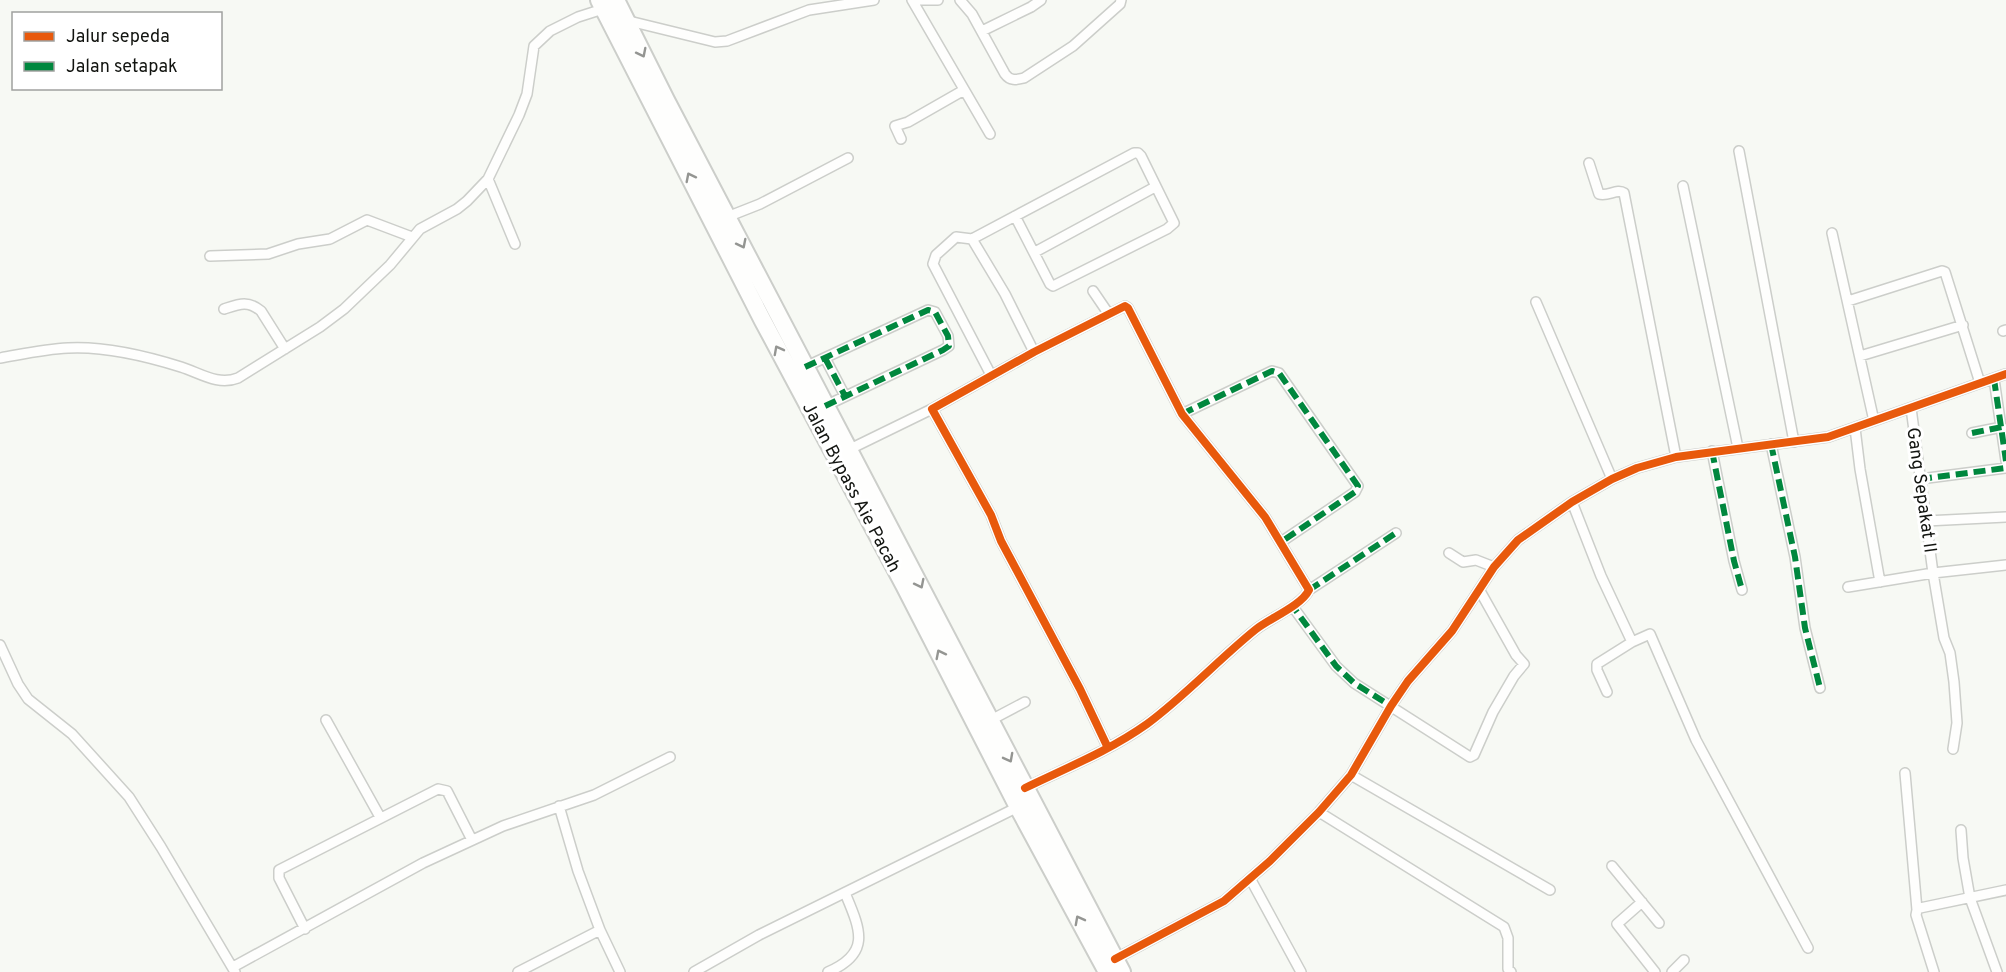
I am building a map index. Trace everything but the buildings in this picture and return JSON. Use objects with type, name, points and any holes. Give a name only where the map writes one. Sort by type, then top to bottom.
[{"type":"highway","points":[[606,3],[625,20],[660,104],[728,217],[849,450],[964,685],[989,721],[1025,788],[1115,968]]},
{"type":"highway","name":"Jalan Bypass Aie Pacah","points":[[606,3],[660,104],[763,321],[835,453],[864,513],[964,685],[1018,807],[1115,968]]},
{"type":"street","points":[[625,20],[715,42],[727,41],[808,5],[874,0]]},
{"type":"street","points":[[912,0],[990,134]]},
{"type":"street","points":[[920,0],[938,0]]},
{"type":"street","points":[[960,0],[972,14],[1005,74],[1008,78],[1017,80],[1024,78],[1073,46],[1120,4],[1121,0]]},
{"type":"street","points":[[982,31],[1030,8],[1041,0]]},
{"type":"street","points":[[0,358],[69,348],[101,349],[182,367],[211,378],[226,381],[238,378],[344,309],[390,265],[412,237],[427,225],[457,209],[488,179],[519,116],[527,94],[534,46],[540,38],[558,27],[606,3]]},
{"type":"street","points":[[902,139],[895,126],[908,122],[964,90]]},
{"type":"street","points":[[1739,151],[1794,442]]},
{"type":"street","points":[[991,375],[933,264],[936,255],[956,237],[972,238],[1134,153],[1141,156],[1174,222],[1173,226],[1055,285],[1050,284],[1016,216]]},
{"type":"street","points":[[728,217],[760,204],[848,158]]},
{"type":"street","points":[[1589,163],[1599,194],[1603,196],[1624,192],[1676,457]]},
{"type":"street","points":[[488,179],[514,244]]},
{"type":"street","points":[[1683,186],[1738,448]]},
{"type":"street","points":[[1035,252],[1155,187]]},
{"type":"street","points":[[210,256],[268,254],[298,244],[330,239],[365,220],[412,237]]},
{"type":"street","points":[[1832,233],[1874,421]]},
{"type":"street","points":[[972,238],[1005,294],[1034,352]]},
{"type":"street","points":[[1848,301],[1942,271],[1945,272],[1980,383]]},
{"type":"street","points":[[1093,291],[1108,314]]},
{"type":"street","points":[[224,309],[246,302],[255,306],[261,311],[285,349]]},
{"type":"street","points":[[1536,302],[1612,478]]},
{"type":"street","points":[[849,450],[932,409],[991,375],[1123,306],[1128,308],[1182,414],[1265,517],[1309,590]]},
{"type":"street","points":[[805,367],[928,310],[935,312],[948,336],[949,346],[943,350],[825,406]]},
{"type":"street","points":[[1860,356],[1963,325]]},
{"type":"street","points":[[825,358],[845,396]]},
{"type":"street","points":[[1182,414],[1272,371],[1279,373],[1358,486],[1355,492],[1281,542]]},
{"type":"street","points":[[1115,968],[1224,901],[1251,880],[1319,812],[1351,775],[1408,681],[1452,631],[1494,567],[1518,540],[1572,502],[1612,478],[1637,468],[1676,457],[1712,451],[1828,437],[2006,374]]},
{"type":"street","points":[[1994,379],[2006,461]]},
{"type":"street","name":"Gang Sepakat II","points":[[1911,408],[1933,573],[1954,682],[1957,723],[1953,749]]},
{"type":"street","points":[[932,409],[991,515],[1001,542],[1080,689],[1108,748]]},
{"type":"street","points":[[1972,433],[2002,427]]},
{"type":"street","points":[[1855,428],[1880,582]]},
{"type":"street","points":[[1771,444],[1795,557],[1805,628],[1820,688]]},
{"type":"street","points":[[1712,451],[1742,590]]},
{"type":"street","points":[[1920,479],[2006,468]]},
{"type":"street","points":[[1572,502],[1601,576],[1632,642]]},
{"type":"street","points":[[1926,521],[2006,517]]},
{"type":"street","points":[[1025,788],[1108,748],[1149,722],[1256,629],[1276,615],[1293,607],[1309,590],[1396,533]]},
{"type":"street","points":[[1449,553],[1463,562],[1476,560],[1494,567]]},
{"type":"street","points":[[1848,587],[1933,573],[2006,565]]},
{"type":"street","points":[[1293,607],[1336,666],[1354,683],[1467,756],[1474,755],[1493,712],[1514,676],[1524,664],[1516,655],[1480,591]]},
{"type":"street","points":[[1607,692],[1597,670],[1597,664],[1632,642],[1650,634],[1696,740],[1808,948]]},
{"type":"street","points":[[0,645],[18,684],[28,699],[72,734],[129,797],[234,970],[423,863],[472,840],[594,795],[670,757]]},
{"type":"street","points":[[989,721],[1025,702]]},
{"type":"street","points":[[326,720],[381,817]]},
{"type":"street","points":[[1905,773],[1916,915],[1934,972]]},
{"type":"street","points":[[1351,775],[1550,890]]},
{"type":"street","points":[[305,929],[279,878],[278,871],[433,790],[447,790],[472,840]]},
{"type":"street","points":[[559,806],[578,871],[600,930],[620,972]]},
{"type":"street","points":[[694,972],[759,935],[1018,807]]},
{"type":"street","points":[[1319,812],[1504,927],[1508,938],[1508,969],[1511,972]]},
{"type":"street","points":[[1961,830],[1970,898],[1997,972]]},
{"type":"street","points":[[1612,866],[1659,923]]},
{"type":"street","points":[[1251,880],[1301,972]]},
{"type":"street","points":[[1917,910],[2006,890]]},
{"type":"street","points":[[828,972],[847,963],[858,944],[858,922],[845,893]]},
{"type":"street","points":[[1642,902],[1617,924],[1655,972]]},
{"type":"street","points":[[518,972],[600,930]]},
{"type":"street","points":[[1672,972],[1684,960]]},
{"type":"marked path","points":[[805,367],[928,310],[935,312],[948,336],[949,346],[943,350],[825,406]]},
{"type":"marked path","points":[[825,358],[845,396]]},
{"type":"marked path","points":[[1182,414],[1272,371],[1279,373],[1358,486],[1355,492],[1281,542]]},
{"type":"marked path","points":[[1994,379],[2006,461]]},
{"type":"marked path","points":[[1972,433],[2002,427]]},
{"type":"marked path","points":[[1771,444],[1795,557],[1805,628],[1820,688]]},
{"type":"marked path","points":[[1712,451],[1742,590]]},
{"type":"marked path","points":[[1920,479],[2006,468]]},
{"type":"marked path","points":[[1309,590],[1396,533]]},
{"type":"marked path","points":[[1297,602],[1294,608],[1336,666],[1354,683],[1391,706]]},
{"type":"cycle path","points":[[1025,788],[1103,751],[1133,734],[1175,702],[1261,625],[1292,607],[1309,590],[1265,517],[1182,414],[1125,306],[1034,352],[932,409],[991,515],[1001,541],[1080,689],[1108,748]]},
{"type":"cycle path","points":[[1115,959],[1224,901],[1270,861],[1319,812],[1351,775],[1408,681],[1452,631],[1494,567],[1518,540],[1572,502],[1612,479],[1637,468],[1676,457],[1828,437],[2006,374]]}]
